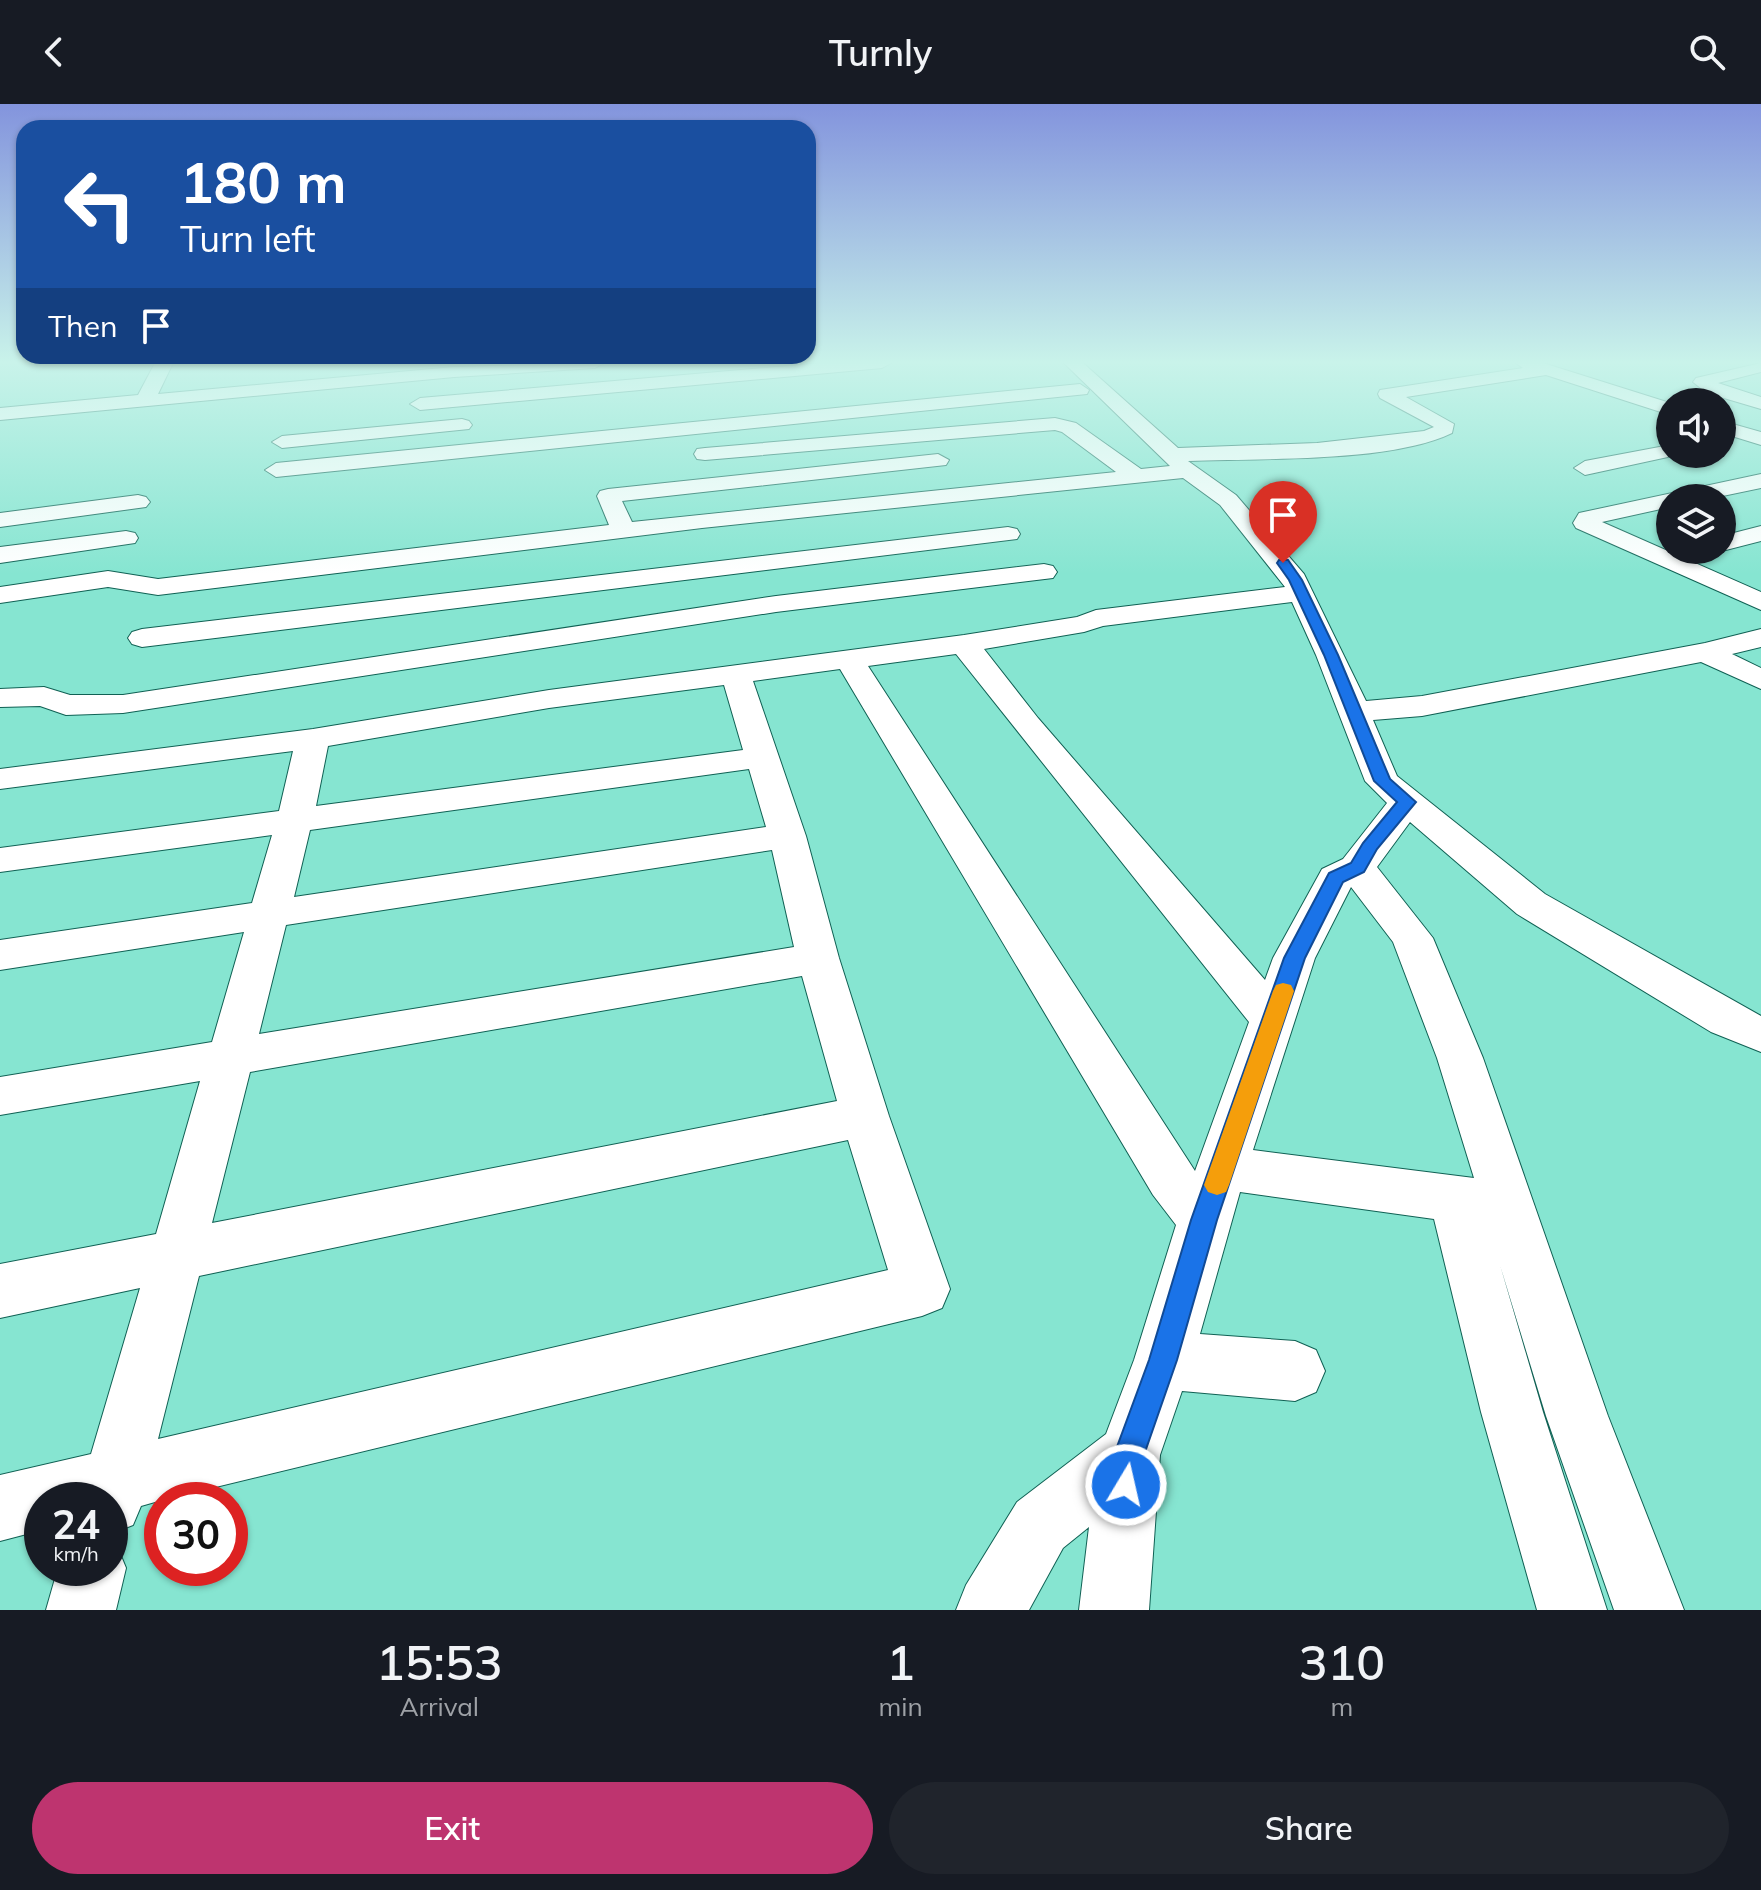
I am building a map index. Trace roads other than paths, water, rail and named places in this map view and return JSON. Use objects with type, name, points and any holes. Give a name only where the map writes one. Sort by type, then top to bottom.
[{"type":"street","points":[[282,433],[275,477],[382,459],[648,433]]},
{"type":"street","points":[[282,442],[375,433]]},
{"type":"street","points":[[685,456],[950,433]]},
{"type":"street","points":[[1007,433],[1023,446]]},
{"type":"street","points":[[1078,433],[1135,475]]},
{"type":"street","points":[[1148,433],[1180,463],[1228,500],[1242,520],[1283,563],[1302,593],[1382,781],[1531,904],[1727,1020],[1761,1035]]},
{"type":"street","points":[[0,595],[108,579],[158,587],[624,531],[1135,475],[1180,463],[1375,445],[1430,438],[1441,433]]},
{"type":"street","points":[[0,698],[44,696],[66,705],[123,704],[776,604],[1044,572],[1017,539],[1008,534],[917,436]]},
{"type":"street","points":[[587,439],[593,461]]},
{"type":"street","points":[[492,449],[494,475]]},
{"type":"street","points":[[1585,468],[1656,454]]},
{"type":"street","points":[[378,488],[382,459]]},
{"type":"street","points":[[624,531],[608,496],[938,460]]},
{"type":"street","points":[[1044,464],[1064,482]]},
{"type":"street","points":[[1736,486],[1761,481]]},
{"type":"street","points":[[0,520],[138,502]]},
{"type":"street","points":[[1656,503],[1584,520],[1590,526],[1656,555]]},
{"type":"street","points":[[1736,540],[1761,533]]},
{"type":"street","points":[[142,638],[1008,534]]},
{"type":"street","points":[[0,555],[126,538]]},
{"type":"street","points":[[509,545],[537,639],[549,699]]},
{"type":"street","points":[[1678,564],[1753,593]]},
{"type":"street","points":[[0,779],[313,739],[549,699],[964,644],[1084,624],[1096,618],[1302,593]]},
{"type":"street","points":[[1354,712],[1422,706],[1705,652],[1761,638]]},
{"type":"street","points":[[964,644],[1027,725],[1273,1020]]},
{"type":"street","points":[[1705,652],[1761,680]]},
{"type":"street","points":[[849,659],[1171,1179],[1204,1220]]},
{"type":"street","points":[[128,1487],[922,1289],[865,1116],[818,958],[787,836],[736,675]]},
{"type":"street","points":[[115,1482],[294,822],[313,739]]},
{"type":"street","points":[[0,860],[763,757]]},
{"type":"street","points":[[1118,1609],[1129,1455],[1163,1360],[1204,1220],[1294,958],[1336,878],[1357,868],[1407,802]]},
{"type":"street","points":[[0,955],[787,836]]},
{"type":"street","points":[[1357,868],[1412,938],[1460,1058],[1512,1412],[1572,1610]]},
{"type":"street","points":[[0,1096],[818,958]]},
{"type":"street","points":[[0,1291],[865,1116]]},
{"type":"street","points":[[1223,1168],[1481,1202]]},
{"type":"street","points":[[1481,1202],[1577,1416],[1649,1610]]},
{"type":"street","points":[[1163,1360],[1295,1371]]},
{"type":"street","points":[[991,1610],[1040,1525],[1129,1455]]},
{"type":"street","points":[[0,1508],[24,1504]]},
{"type":"street","points":[[81,1610],[87,1586]]}]
